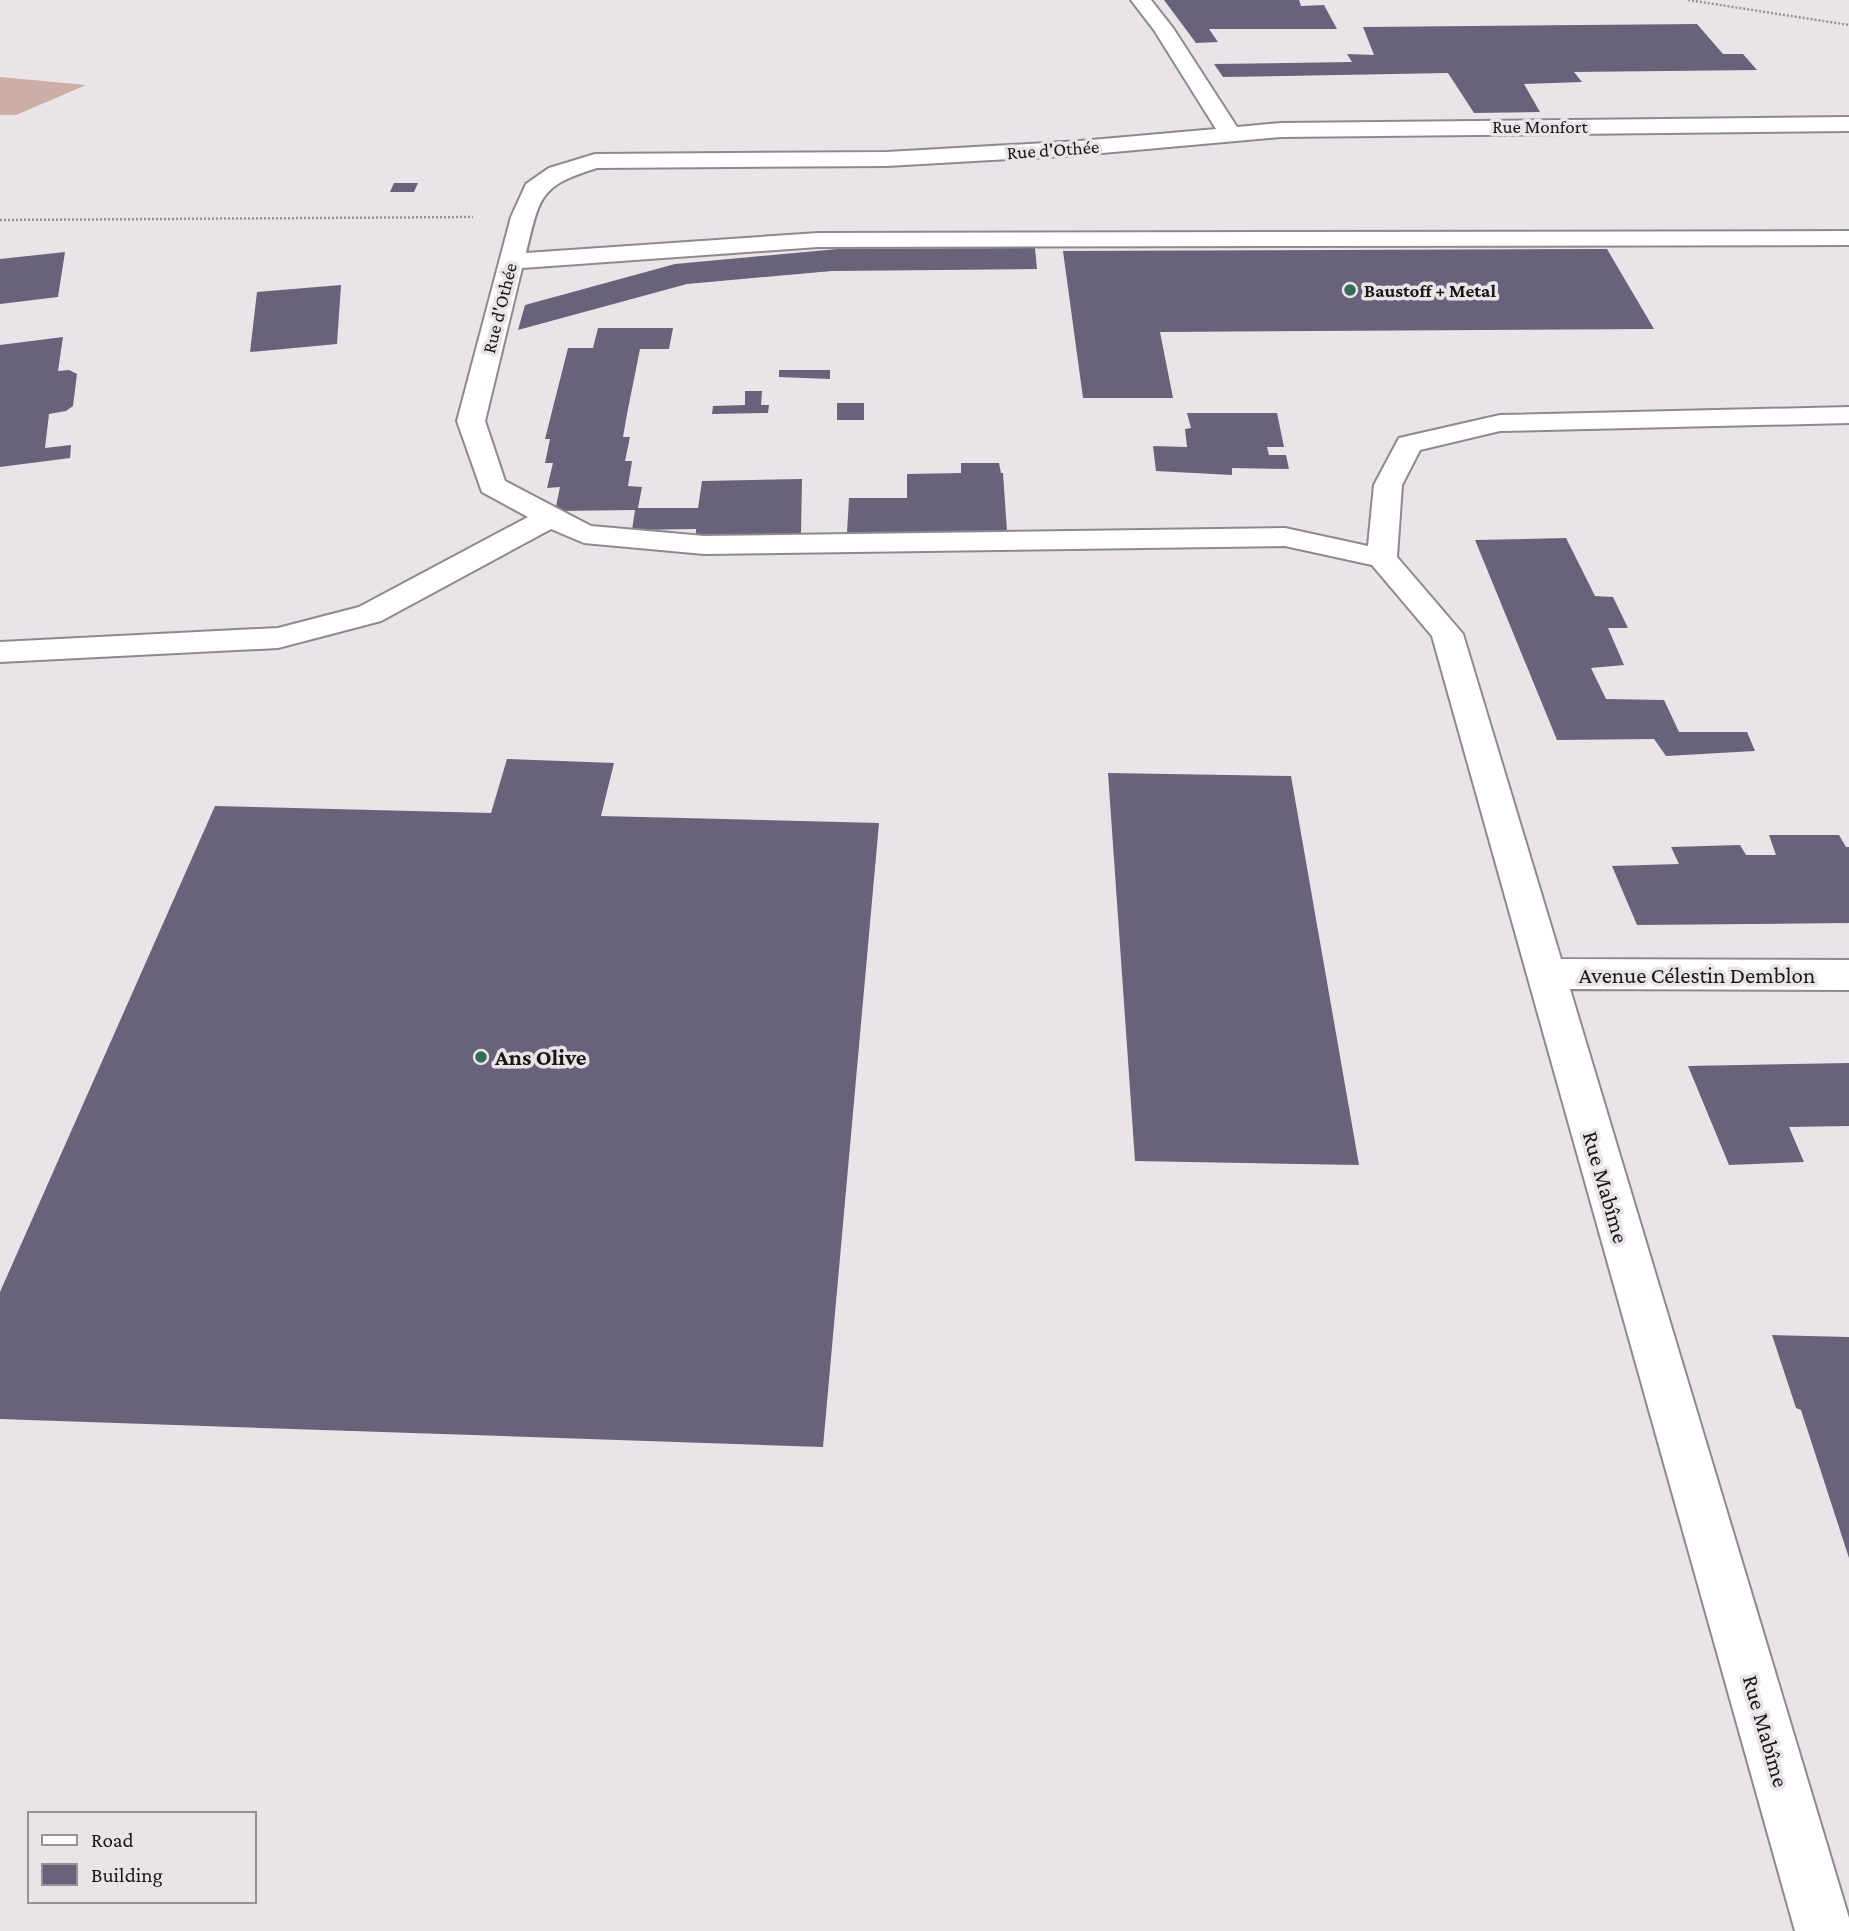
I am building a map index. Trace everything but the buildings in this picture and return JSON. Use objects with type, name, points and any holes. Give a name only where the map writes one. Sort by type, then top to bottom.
[{"type":"street","points":[[1141,0],[1163,28],[1230,134]]},
{"type":"street","name":"Rue Monfort","points":[[1230,134],[1370,128],[1849,124]]},
{"type":"street","name":"Rue d'Othée","points":[[1230,134],[1080,148],[887,159],[595,161],[557,173],[534,189],[523,217],[471,421],[492,486],[584,534],[704,545],[1285,537],[1382,558]]},
{"type":"street","points":[[511,261],[818,240],[1849,238]]},
{"type":"street","points":[[1382,558],[1388,485],[1409,444],[1500,423],[1849,415]]},
{"type":"street","points":[[0,652],[278,638],[370,614],[550,517]]},
{"type":"street","name":"Rue Mabîme","points":[[1382,558],[1447,634],[1824,1931]]},
{"type":"street","name":"Avenue Célestin Demblon","points":[[1544,974],[1849,975]]},
{"type":"path","points":[[1688,0],[1849,25]]},
{"type":"path","points":[[0,220],[523,217]]},
{"type":"shaded area","points":[[0,77],[86,85],[16,115],[0,115]]},
{"type":"place","name":"Baustoff + Metal","points":[[1350,290]]},
{"type":"place","name":"Ans Olive","points":[[481,1057]]}]
